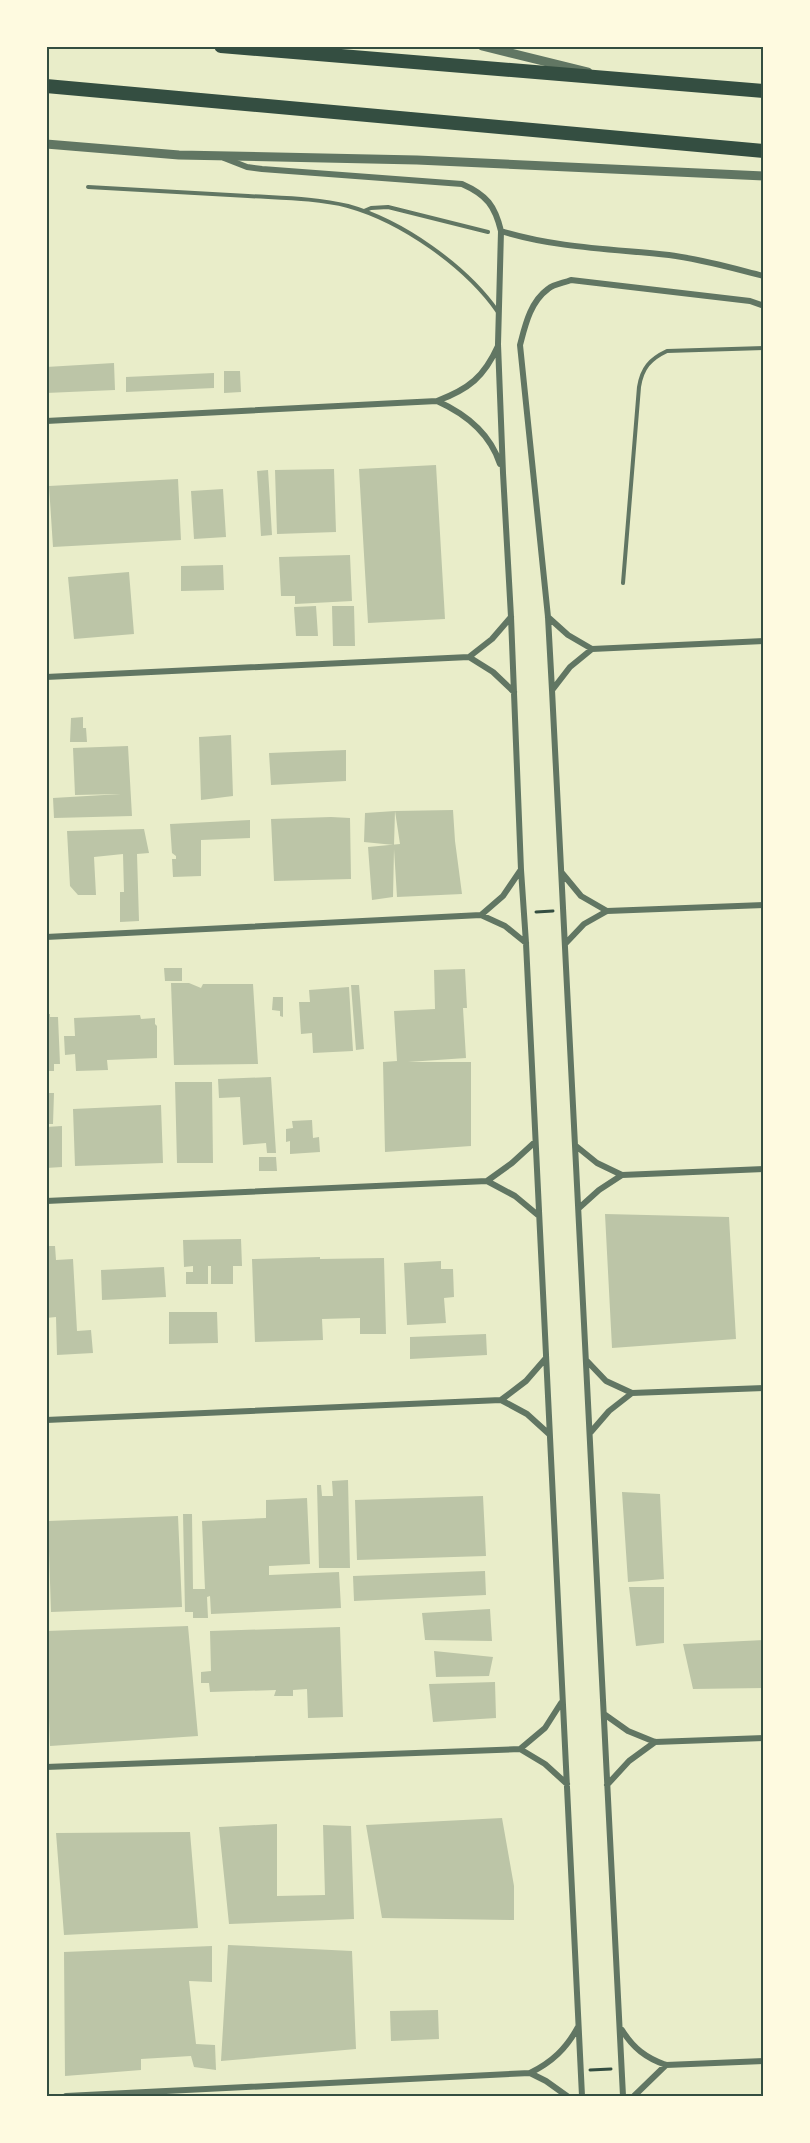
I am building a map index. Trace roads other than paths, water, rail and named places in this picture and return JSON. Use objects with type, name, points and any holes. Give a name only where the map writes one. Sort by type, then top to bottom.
[{"type":"highway","points":[[221,46],[764,91]]},
{"type":"highway","points":[[46,86],[764,151]]},
{"type":"street","points":[[482,46],[611,78]]},
{"type":"street","points":[[46,144],[134,152],[221,156],[417,160],[764,176]]},
{"type":"street","points":[[221,156],[262,169],[462,184],[477,191],[489,201],[497,214],[501,231],[498,344],[503,473],[582,2097]]},
{"type":"street","points":[[501,231],[547,243],[702,261],[764,276]]},
{"type":"street","points":[[623,2097],[548,617],[519,345],[526,321],[536,302],[549,288],[571,280],[750,301],[764,306]]},
{"type":"street","points":[[46,421],[437,401],[458,393],[476,380],[489,364],[498,344]]},
{"type":"street","points":[[437,401],[467,417],[479,429],[498,457],[503,473]]},
{"type":"street","points":[[469,657],[492,639],[511,617]]},
{"type":"street","points":[[548,617],[568,635],[592,649],[764,641]]},
{"type":"street","points":[[552,690],[570,666],[592,649]]},
{"type":"street","points":[[46,676],[469,657],[493,672],[514,692]]},
{"type":"street","points":[[481,915],[503,896],[521,870]]},
{"type":"street","points":[[562,873],[570,886],[581,896],[606,911]]},
{"type":"street","points":[[566,943],[584,924],[606,911],[764,904]]},
{"type":"street","points":[[46,937],[481,915],[505,926],[526,943]]},
{"type":"street","points":[[487,1181],[535,1142]]},
{"type":"street","points":[[576,1146],[597,1163],[622,1175],[764,1169]]},
{"type":"street","points":[[579,1208],[599,1190],[622,1175]]},
{"type":"street","points":[[46,1201],[487,1181],[515,1196],[539,1216]]},
{"type":"street","points":[[501,1400],[526,1381],[546,1357]]},
{"type":"street","points":[[586,1361],[606,1382],[632,1393],[764,1388]]},
{"type":"street","points":[[590,1433],[609,1412],[632,1393]]},
{"type":"street","points":[[46,1420],[501,1400],[527,1414],[549,1434]]},
{"type":"street","points":[[520,1749],[544,1728],[562,1701]]},
{"type":"street","points":[[604,1714],[628,1731],[655,1742],[764,1738]]},
{"type":"street","points":[[607,1785],[629,1761],[655,1742]]},
{"type":"street","points":[[46,1767],[520,1749],[545,1764],[567,1784]]},
{"type":"street","points":[[66,2097],[530,2073],[559,2054],[579,2026]]},
{"type":"street","points":[[620,2028],[639,2052],[666,2065],[764,2061]]},
{"type":"street","points":[[634,2097],[666,2065]]},
{"type":"street","points":[[530,2073],[546,2081],[567,2097]]},
{"type":"lane","points":[[88,187],[315,201],[363,211],[393,225],[455,265],[479,287],[499,313]]},
{"type":"lane","points":[[363,211],[388,207],[488,232]]},
{"type":"lane","points":[[623,583],[639,387],[641,375],[647,364],[656,356],[667,351],[764,348]]}]
